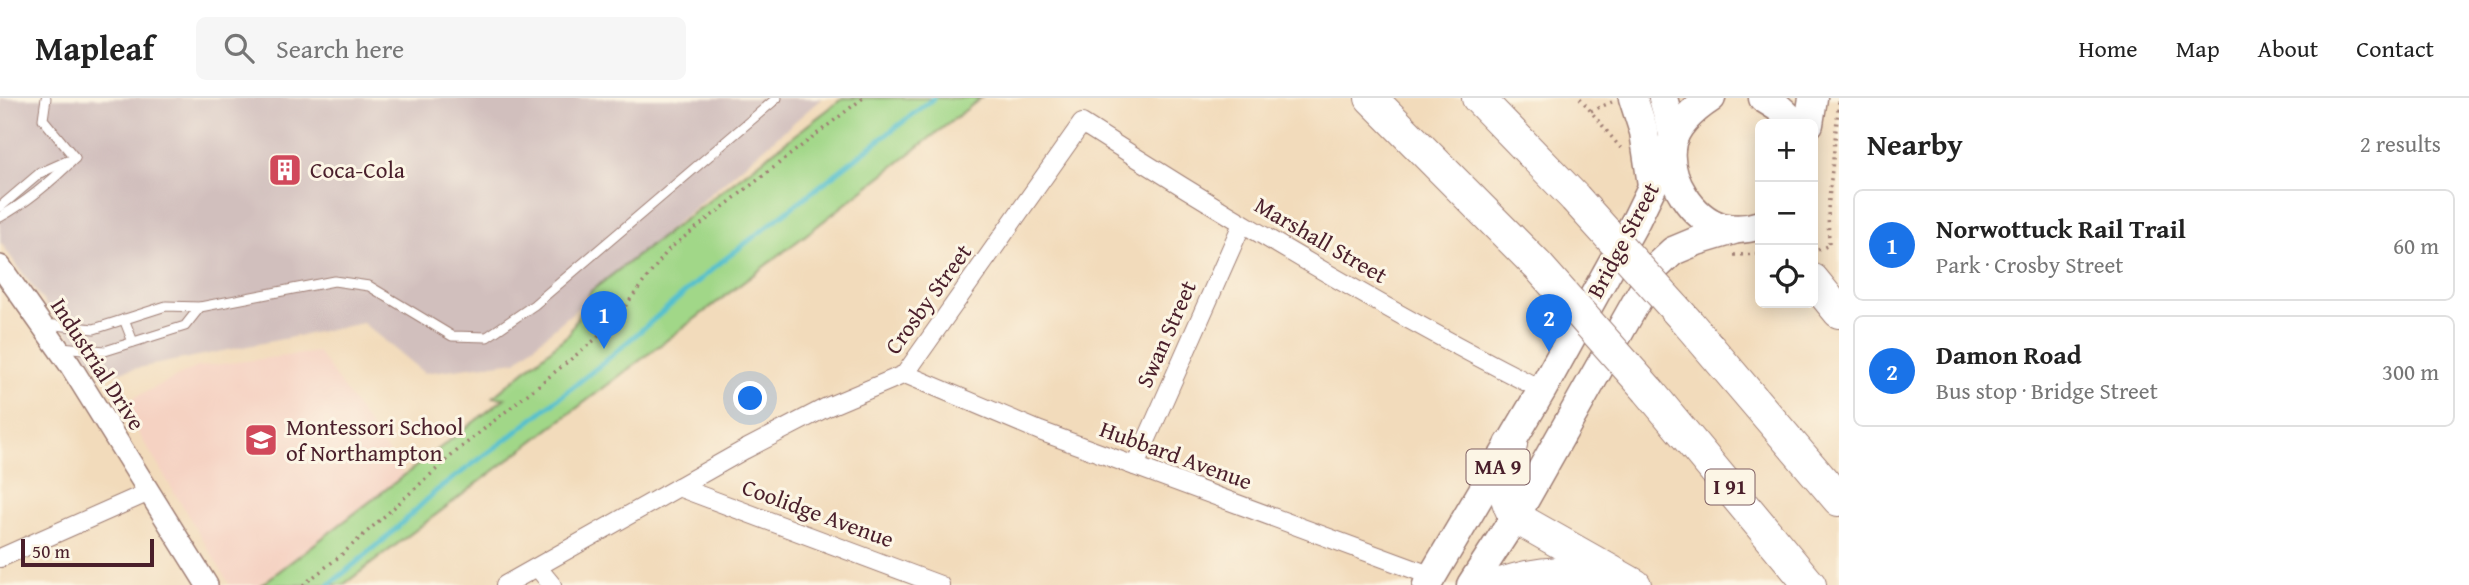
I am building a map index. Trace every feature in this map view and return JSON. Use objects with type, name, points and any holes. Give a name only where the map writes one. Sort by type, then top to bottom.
[{"type":"highway","name":"I 91","points":[[1371,98],[1538,266],[1648,390],[1810,585]]},
{"type":"highway","points":[[1478,98],[1575,198],[1689,324],[1839,500]]},
{"type":"highway","points":[[1818,269],[1839,312]]},
{"type":"highway","points":[[1511,445],[1504,470],[1504,488],[1506,501],[1515,517],[1634,584]]},
{"type":"highway","points":[[1497,585],[1524,576],[1566,572],[1634,584]]},
{"type":"main road","points":[[1663,98],[1677,181],[1688,202],[1711,222],[1749,227]]},
{"type":"main road","name":"Bridge Street","points":[[1430,580],[1542,390],[1636,220],[1684,121],[1711,98]]},
{"type":"main road","points":[[1763,98],[1791,119]]},
{"type":"main road","points":[[1810,119],[1813,98]]},
{"type":"main road","points":[[1625,99],[1644,132],[1652,185]]},
{"type":"main road","name":"Bridge Street","points":[[1471,585],[1515,517],[1656,267],[1673,251],[1697,240],[1749,227]]},
{"type":"street","name":"Marshall Street","points":[[1082,123],[1242,224],[1416,323],[1542,390]]},
{"type":"street","name":"Crosby Street","points":[[505,585],[744,450],[827,407],[905,374],[1082,123]]},
{"type":"street","name":"Swan Street","points":[[1135,466],[1242,224]]},
{"type":"street","name":"Industrial Drive","points":[[0,266],[57,346],[207,585]]},
{"type":"street","name":"Hubbard Avenue","points":[[905,374],[1040,431],[1430,580]]},
{"type":"street","name":"Coolidge Avenue","points":[[678,487],[940,585]]},
{"type":"street","points":[[0,558],[149,492]]},
{"type":"street","points":[[538,568],[551,585]]},
{"type":"lane","points":[[46,98],[43,119],[75,158]]},
{"type":"lane","points":[[41,324],[94,328],[166,306],[200,307],[334,281],[369,286],[452,336],[487,337],[534,304],[777,98]]},
{"type":"lane","points":[[0,207],[40,173],[75,158]]},
{"type":"lane","points":[[0,217],[22,205],[75,158]]},
{"type":"lane","points":[[57,346],[105,351],[185,326],[200,307]]},
{"type":"lane","points":[[124,319],[133,342]]},
{"type":"path","points":[[303,585],[340,556],[459,449],[596,340],[669,249],[863,98]]},
{"type":"path","points":[[1580,98],[1626,155]]},
{"type":"path","points":[[1591,111],[1625,99]]},
{"type":"path","points":[[1818,262],[1829,245],[1828,209],[1839,100]]},
{"type":"shaded area","name":"Coca-Cola","points":[[0,98],[822,98],[516,361],[424,373],[363,323],[103,375],[54,316],[0,242]]},
{"type":"shaded area","name":"Montessori School of Northampton","points":[[318,352],[404,475],[258,585],[230,585],[121,404],[197,367]]},
{"type":"green space","points":[[843,98],[981,98],[807,234],[343,585],[261,585],[505,398],[493,397],[569,334],[591,291]]},
{"type":"waterway","points":[[329,585],[385,539],[436,491],[511,436],[603,363],[716,266],[934,98]]},
{"type":"place","name":"Coca-Cola","points":[[285,170]]},
{"type":"place","name":"Norwottuck Rail Trail","points":[[604,349]]},
{"type":"place","name":"Damon Road","points":[[1549,352]]},
{"type":"place","name":"Montessori School of Northampton","points":[[261,440]]}]
